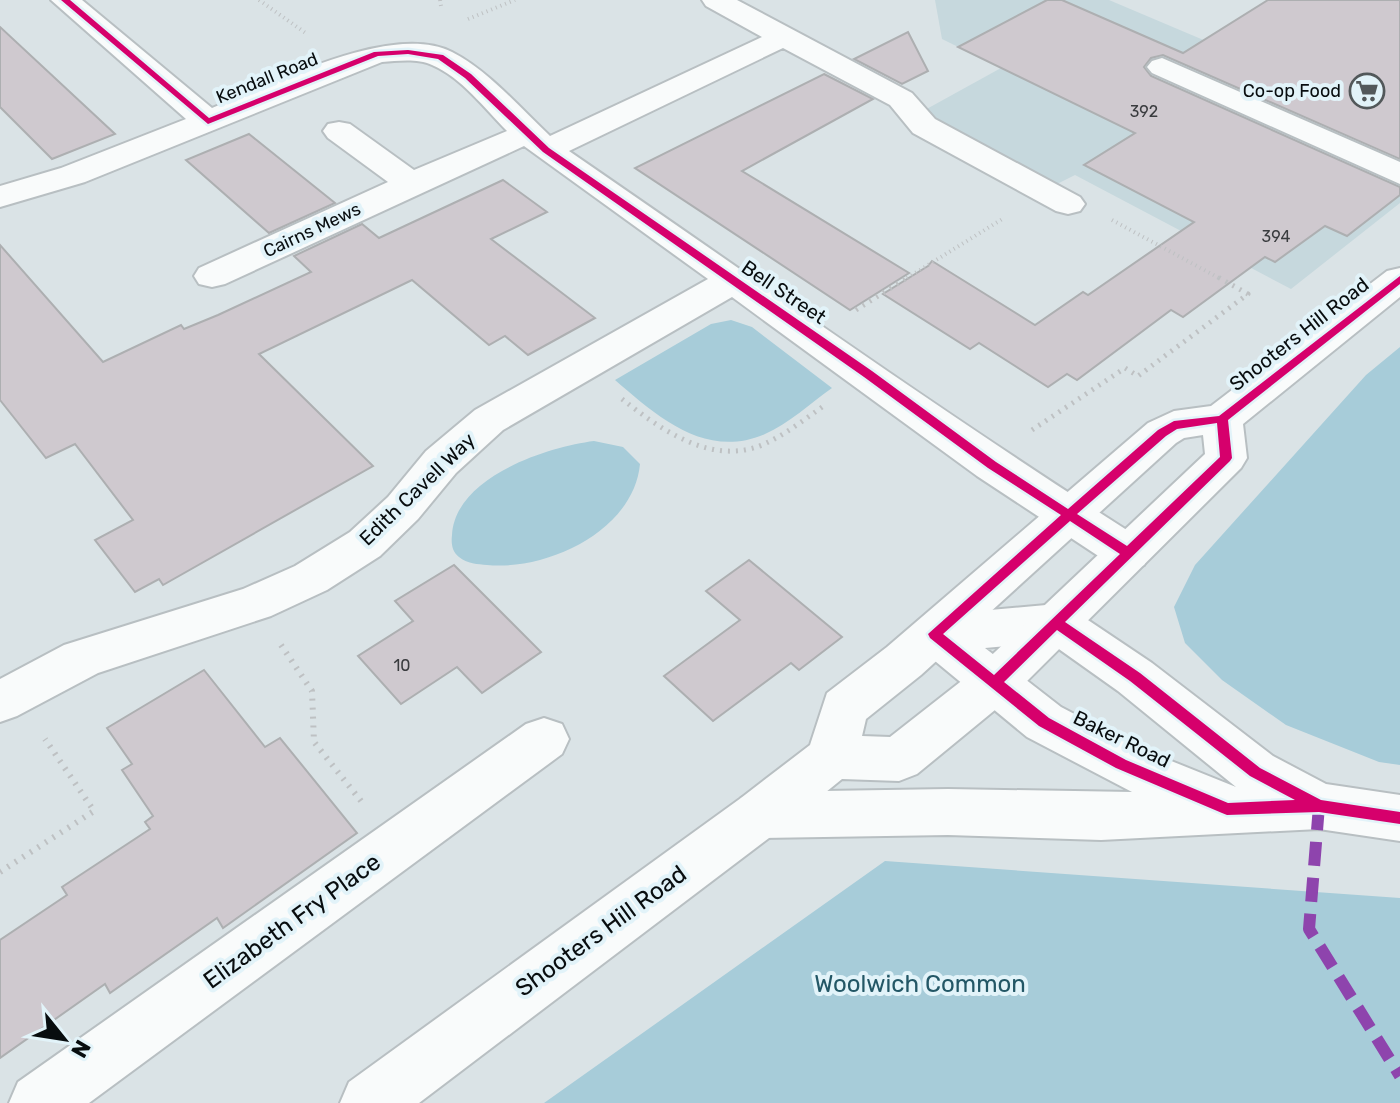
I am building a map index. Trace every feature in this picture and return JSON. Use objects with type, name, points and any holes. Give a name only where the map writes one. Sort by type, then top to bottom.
[{"type":"street","name":"Kendall Road","points":[[65,0],[208,121]]},
{"type":"street","points":[[716,0],[901,99],[924,126],[1057,198]]},
{"type":"street","points":[[536,142],[784,37]]},
{"type":"street","name":"Kendall Road","points":[[0,197],[73,175],[377,54],[427,53]]},
{"type":"street","name":"Bell Street","points":[[427,53],[451,62],[536,142],[868,374],[967,448],[1128,553]]},
{"type":"street","points":[[1162,67],[1400,174]]},
{"type":"street","points":[[339,131],[411,183]]},
{"type":"street","name":"Cairns Mews","points":[[212,276],[411,183],[536,142]]},
{"type":"street","name":"Shooters Hill Road","points":[[370,1103],[759,815],[832,757],[844,708],[934,634],[1068,514],[1174,425],[1222,419],[1400,279]]},
{"type":"street","name":"Edith Cavell Way","points":[[7,698],[81,659],[255,603],[311,578],[365,544],[403,508],[441,462],[489,420],[732,281]]},
{"type":"street","name":"Shooters Hill Road","points":[[832,757],[899,759],[995,682],[1226,458],[1222,419]]},
{"type":"street","points":[[934,634],[1057,623]]},
{"type":"street","name":"Baker Road","points":[[1057,623],[1135,677],[1255,772],[1319,806]]},
{"type":"street","name":"Baker Road","points":[[934,634],[1044,722],[1121,764],[1227,809]]},
{"type":"street","name":"Elizabeth Fry Place","points":[[39,1103],[544,739]]},
{"type":"street","name":"Baker Road","points":[[759,815],[948,812],[1101,817],[1319,806],[1400,818]]},
{"type":"path","points":[[259,0],[310,35]]},
{"type":"path","points":[[440,0],[441,6]]},
{"type":"path","points":[[468,19],[515,0]]},
{"type":"path","points":[[814,336],[1057,198],[1079,202],[1248,294],[1138,376],[1125,368],[1029,432]]},
{"type":"path","points":[[581,367],[662,430],[712,450],[756,448],[868,374]]},
{"type":"path","points":[[280,643],[312,691],[314,742],[397,845]]},
{"type":"path","points":[[0,872],[94,811],[7,698]]},
{"type":"shaded area","points":[[935,0],[1109,0],[1400,123],[1400,203],[1291,289],[1075,175],[1057,184],[923,111],[1001,68],[942,39]]},
{"type":"green space","points":[[731,320],[752,327],[832,388],[774,430],[743,441],[722,442],[702,438],[665,420],[615,380],[711,324]]},
{"type":"green space","points":[[1400,347],[1400,765],[1379,762],[1286,725],[1222,680],[1185,643],[1174,607],[1195,565],[1366,375]]},
{"type":"green space","points":[[594,441],[623,447],[640,464],[634,488],[605,527],[584,542],[536,561],[487,565],[469,562],[457,555],[453,550],[452,535],[457,515],[469,497],[486,481],[529,458]]},
{"type":"green space","name":"Woolwich Common","points":[[885,861],[1400,898],[1400,1103],[544,1103]]},
{"type":"building","points":[[1047,0],[1062,0],[1183,53],[1268,0],[1400,0],[1400,159],[1163,55],[1151,58],[1144,67],[1151,76],[1400,187],[1400,195],[1347,236],[1325,226],[1275,262],[1265,257],[1183,317],[1171,310],[1077,380],[1067,374],[1048,387],[979,343],[970,349],[883,294],[932,261],[1035,325],[1083,292],[1088,295],[1194,222],[1084,165],[1135,133],[958,47]]},
{"type":"building","points":[[0,27],[115,134],[52,159],[0,107]]},
{"type":"building","points":[[908,32],[928,71],[902,84],[854,59]]},
{"type":"building","points":[[824,74],[873,99],[742,171],[909,273],[850,310],[635,168]]},
{"type":"building","points":[[249,134],[335,203],[269,233],[186,160]]},
{"type":"building","points":[[503,180],[547,212],[491,239],[595,318],[528,355],[505,336],[489,345],[412,280],[259,354],[373,466],[163,585],[159,579],[135,592],[95,540],[133,520],[75,444],[46,458],[0,400],[0,245],[103,362],[181,325],[184,329],[311,272],[294,256],[362,224],[379,238]]},
{"type":"building","points":[[749,560],[842,637],[799,670],[791,663],[713,721],[664,676],[740,620],[706,591]]},
{"type":"building","points":[[454,565],[541,652],[482,693],[457,667],[401,704],[358,656],[413,621],[395,601]]},
{"type":"building","points":[[204,670],[265,747],[280,738],[357,833],[223,928],[217,918],[110,993],[105,984],[0,1058],[0,940],[67,895],[62,887],[150,829],[145,822],[153,816],[122,770],[132,764],[107,728]]},
{"type":"marked path","points":[[1319,806],[1309,929],[1400,1076]]},
{"type":"cycle path","points":[[65,0],[208,121],[377,54],[408,52],[440,57],[468,76],[546,150],[868,374],[992,465],[1128,553]]},
{"type":"cycle path","points":[[1400,279],[1222,419],[1174,425],[1162,433],[934,634],[1044,722],[1121,764],[1227,809],[1319,806],[1400,818]]},
{"type":"cycle path","points":[[995,682],[1226,458],[1222,419]]},
{"type":"cycle path","points":[[1057,623],[1135,677],[1255,772],[1319,806]]},
{"type":"place","name":"Co-op Food","points":[[1367,91]]}]
